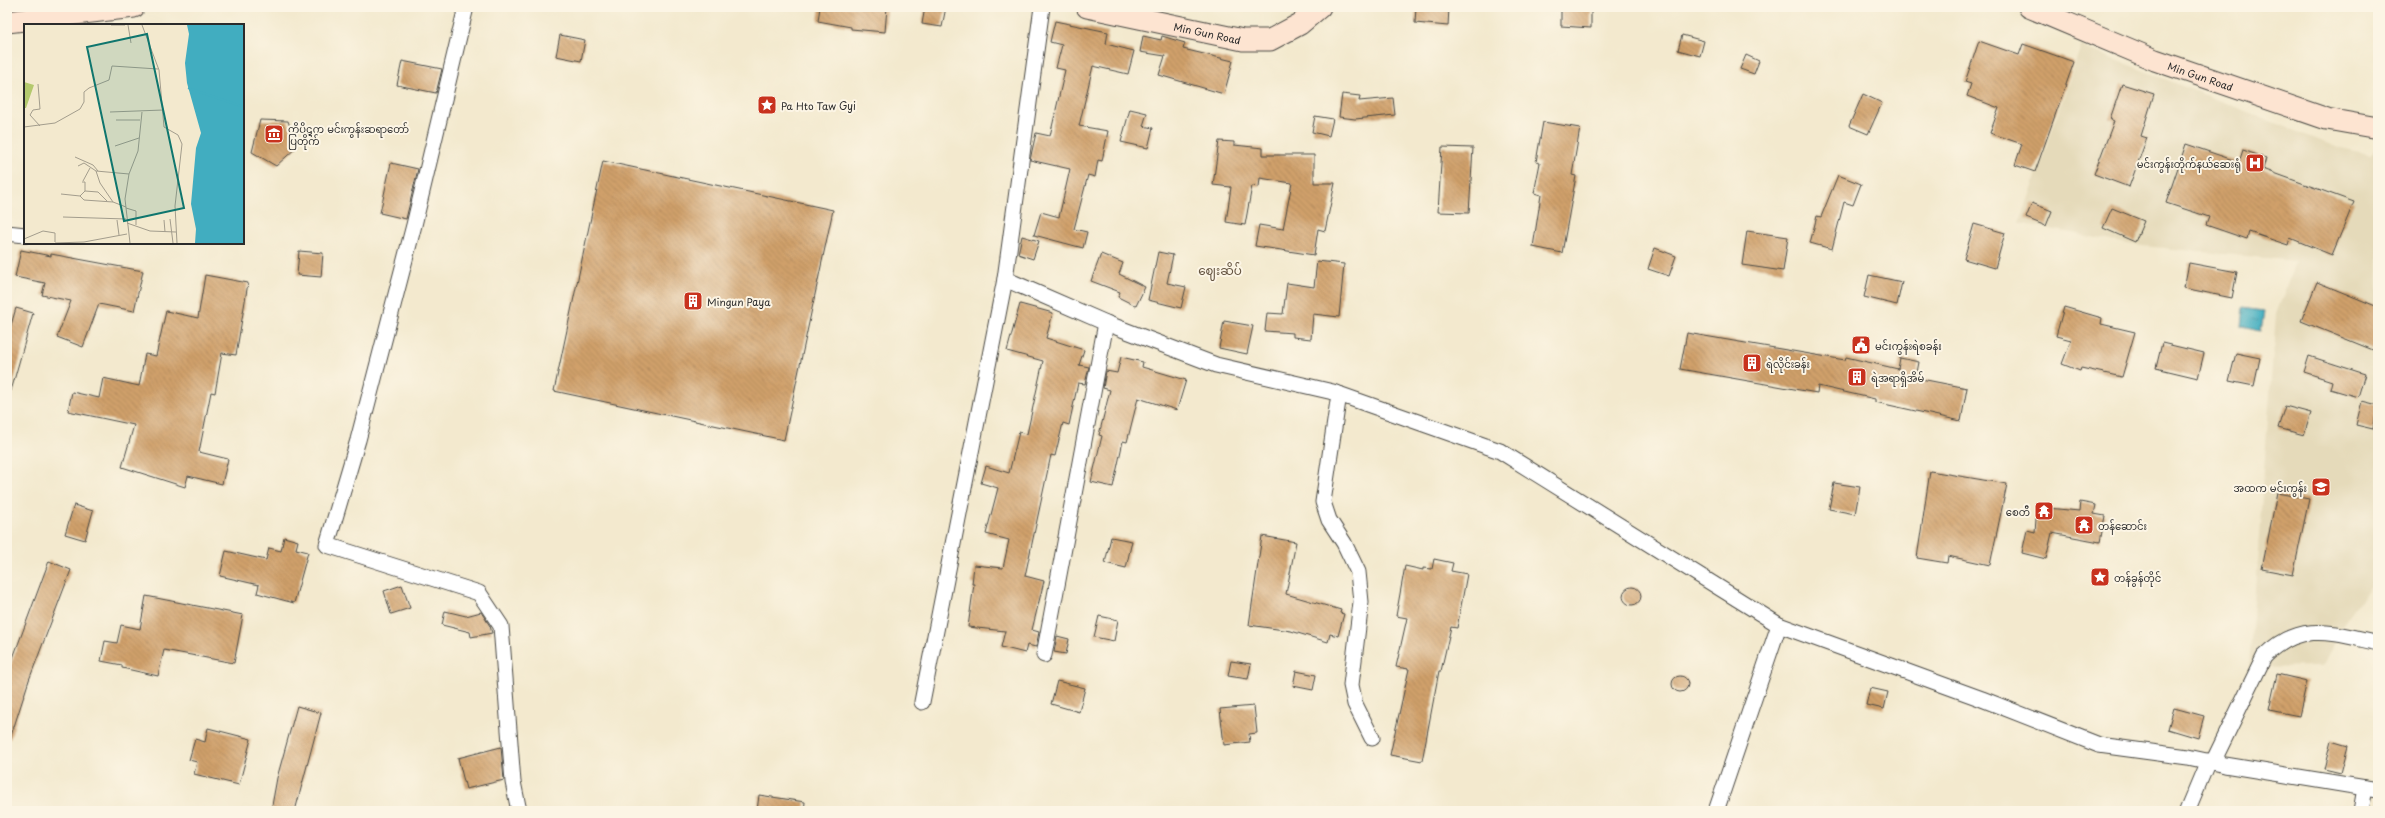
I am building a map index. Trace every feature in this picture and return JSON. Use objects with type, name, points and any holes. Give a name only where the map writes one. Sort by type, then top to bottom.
[{"type":"street","points":[[7,22],[134,7]]},
{"type":"street","points":[[466,7],[400,279],[358,440],[327,545],[479,593],[501,626],[513,782],[520,811]]},
{"type":"street","points":[[922,702],[1005,279],[1042,7]]},
{"type":"street","name":"Min Gun Road","points":[[1087,7],[1243,40],[1270,40],[1300,24],[1320,7]]},
{"type":"street","name":"Min Gun Road","points":[[2029,7],[2177,68],[2327,119],[2378,128]]},
{"type":"street","points":[[7,233],[24,235]]},
{"type":"street","points":[[1005,279],[1106,324],[1216,365],[1339,394],[1500,451],[1779,625],[1982,699],[2099,745],[2372,789],[2361,811]]},
{"type":"street","points":[[1044,654],[1106,324]]},
{"type":"street","points":[[1339,394],[1323,502],[1328,520],[1344,543],[1358,572],[1362,602],[1351,685],[1355,704],[1372,738]]},
{"type":"street","points":[[1716,811],[1779,625]]},
{"type":"street","points":[[2187,811],[2264,657],[2277,644],[2307,632],[2331,633],[2378,643]]},
{"type":"shaded area","points":[[2081,46],[2336,147],[2370,154],[2378,148],[2378,575],[2343,625],[2323,666],[2249,667],[2276,314],[2296,261],[2133,245],[2020,223]]},
{"type":"water","points":[[2243,308],[2264,311],[2261,331],[2241,327]]},
{"type":"building","points":[[820,7],[887,7],[885,32],[851,29],[851,27],[818,21]]},
{"type":"building","points":[[925,7],[946,7],[942,27],[922,24]]},
{"type":"building","points":[[1416,7],[1449,7],[1448,26],[1415,23]]},
{"type":"building","points":[[1561,7],[1591,7],[1591,28],[1561,26]]},
{"type":"building","points":[[1055,21],[1108,32],[1106,44],[1134,51],[1128,74],[1093,66],[1079,126],[1108,131],[1102,161],[1098,160],[1095,177],[1088,175],[1074,229],[1087,232],[1083,248],[1034,235],[1041,212],[1059,217],[1070,169],[1030,160],[1036,133],[1050,136],[1065,70],[1056,68],[1062,45],[1050,42]]},
{"type":"building","points":[[560,35],[585,40],[581,61],[556,56]]},
{"type":"building","points":[[1682,35],[1704,41],[1700,56],[1678,50]]},
{"type":"building","points":[[1143,36],[1161,40],[1162,36],[1185,43],[1183,49],[1233,61],[1224,94],[1159,75],[1165,56],[1140,52]]},
{"type":"building","points":[[1979,41],[2019,55],[2023,44],[2074,62],[2035,172],[2015,165],[2022,144],[1990,133],[1999,108],[1967,96],[1971,84],[1965,82]]},
{"type":"building","points":[[1746,55],[1759,61],[1754,74],[1740,69]]},
{"type":"building","points":[[402,61],[442,69],[436,93],[397,85]]},
{"type":"building","points":[[2122,84],[2154,94],[2141,136],[2147,138],[2129,187],[2094,174],[2114,121],[2110,119]]},
{"type":"building","points":[[1342,94],[1360,96],[1359,101],[1393,98],[1395,115],[1355,119],[1339,117]]},
{"type":"building","points":[[1863,94],[1882,103],[1868,134],[1849,126]]},
{"type":"building","points":[[1130,109],[1147,113],[1143,126],[1153,128],[1148,148],[1121,142]]},
{"type":"building","points":[[1315,116],[1333,119],[1329,136],[1312,132]]},
{"type":"building","name":"တိပိဋက မင်းကွန်းဆရာတော် ပြတိုက်","points":[[260,120],[288,121],[297,147],[276,166],[252,152]]},
{"type":"building","points":[[1543,122],[1580,128],[1572,175],[1576,176],[1562,253],[1533,247],[1541,195],[1534,193],[1540,163],[1536,162]]},
{"type":"building","points":[[1219,141],[1234,142],[1234,145],[1263,148],[1263,155],[1314,155],[1314,183],[1335,183],[1325,231],[1318,229],[1314,255],[1255,246],[1259,225],[1283,229],[1292,183],[1260,178],[1259,187],[1252,186],[1245,225],[1226,222],[1231,187],[1213,185]]},
{"type":"building","points":[[2186,144],[2239,162],[2243,150],[2266,158],[2263,169],[2354,202],[2332,255],[2290,238],[2288,245],[2249,232],[2247,239],[2206,225],[2209,217],[2166,203]]},
{"type":"building","points":[[1442,147],[1473,148],[1469,213],[1438,212]]},
{"type":"building","name":"Mingun Paya","points":[[603,161],[833,210],[784,440],[554,391]]},
{"type":"building","points":[[391,163],[418,169],[406,219],[380,213]]},
{"type":"building","points":[[1838,175],[1861,184],[1853,205],[1844,202],[1832,249],[1810,243],[1817,216],[1821,217]]},
{"type":"building","points":[[2032,203],[2052,211],[2046,226],[2026,218]]},
{"type":"building","points":[[2112,208],[2144,221],[2135,242],[2103,228]]},
{"type":"building","points":[[1974,224],[2005,233],[1995,268],[1964,259]]},
{"type":"building","points":[[1747,231],[1788,237],[1783,271],[1742,265]]},
{"type":"building","points":[[1022,236],[1039,241],[1033,259],[1018,254]]},
{"type":"building","points":[[1655,248],[1676,256],[1669,276],[1648,269]]},
{"type":"building","points":[[21,250],[143,271],[134,311],[99,304],[83,347],[57,337],[71,301],[42,295],[45,283],[15,277]]},
{"type":"building","points":[[299,251],[323,253],[321,277],[297,275]]},
{"type":"building","points":[[1158,252],[1173,255],[1167,283],[1186,287],[1181,308],[1148,300]]},
{"type":"building","points":[[1101,254],[1123,263],[1119,274],[1145,287],[1136,306],[1118,297],[1120,292],[1091,281]]},
{"type":"building","points":[[1317,261],[1344,264],[1339,317],[1313,314],[1311,339],[1293,337],[1293,333],[1265,331],[1267,313],[1283,314],[1287,283],[1314,287]]},
{"type":"building","points":[[2189,263],[2237,272],[2232,298],[2184,288]]},
{"type":"building","points":[[205,275],[248,283],[236,355],[222,353],[215,393],[211,392],[199,452],[228,459],[222,484],[188,476],[185,487],[122,467],[134,425],[68,411],[72,392],[99,398],[103,378],[139,386],[145,354],[156,356],[166,311],[198,318]]},
{"type":"building","points":[[1869,275],[1902,282],[1897,305],[1864,297]]},
{"type":"building","points":[[2317,282],[2378,307],[2378,352],[2301,321]]},
{"type":"building","points":[[1020,304],[1053,313],[1046,338],[1084,350],[1079,365],[1089,367],[1085,384],[1078,383],[1069,425],[1063,423],[1055,456],[1051,455],[1025,576],[1044,581],[1032,630],[1039,632],[1036,647],[1027,645],[1025,653],[1001,647],[1005,631],[968,627],[974,584],[972,584],[974,565],[1003,568],[1009,540],[986,534],[998,488],[981,483],[986,466],[1009,473],[1019,432],[1027,434],[1043,361],[1007,351]]},
{"type":"building","points":[[2064,307],[2102,318],[2101,324],[2135,332],[2122,377],[2081,368],[2080,371],[2062,364],[2071,340],[2056,336]]},
{"type":"building","points":[[16,308],[33,313],[11,391],[7,390],[7,339]]},
{"type":"building","points":[[1224,321],[1253,326],[1247,354],[1219,348]]},
{"type":"building","points":[[1687,333],[1845,360],[1846,357],[1898,369],[1900,358],[1919,362],[1916,378],[1967,388],[1961,421],[1875,402],[1875,399],[1818,386],[1817,393],[1680,369]]},
{"type":"building","points":[[2162,343],[2204,353],[2198,378],[2156,368]]},
{"type":"building","points":[[2236,353],[2260,358],[2254,386],[2229,381]]},
{"type":"building","points":[[2309,356],[2365,374],[2358,397],[2330,389],[2332,381],[2304,372]]},
{"type":"building","points":[[1121,357],[1143,362],[1142,367],[1186,380],[1177,410],[1138,398],[1127,442],[1123,441],[1113,487],[1091,482],[1102,436],[1099,435],[1110,390],[1103,388],[1106,371],[1117,373]]},
{"type":"building","points":[[2362,401],[2378,405],[2373,429],[2356,425]]},
{"type":"building","points":[[2285,406],[2311,413],[2304,435],[2278,428]]},
{"type":"building","points":[[1930,471],[2007,484],[1990,565],[1948,556],[1947,563],[1917,558]]},
{"type":"building","points":[[1834,483],[1860,487],[1855,514],[1829,509]]},
{"type":"building","points":[[2277,493],[2309,499],[2293,575],[2262,569]]},
{"type":"building","points":[[2080,502],[2096,505],[2094,514],[2105,516],[2100,542],[2052,533],[2046,559],[2022,553],[2027,530],[2035,532],[2037,507],[2079,511]]},
{"type":"building","points":[[74,505],[93,511],[85,540],[65,534]]},
{"type":"building","points":[[1262,536],[1296,542],[1286,594],[1341,610],[1340,613],[1344,614],[1338,636],[1330,634],[1328,642],[1291,631],[1249,625]]},
{"type":"building","points":[[284,537],[298,541],[296,549],[308,552],[294,603],[257,593],[259,585],[220,576],[226,551],[266,560],[269,548],[281,551]]},
{"type":"building","points":[[1111,537],[1132,541],[1126,568],[1105,563]]},
{"type":"building","points":[[1434,559],[1453,563],[1451,571],[1467,574],[1457,628],[1451,627],[1441,671],[1439,671],[1422,761],[1390,755],[1409,669],[1396,667],[1407,618],[1396,616],[1405,566],[1423,570],[1423,568],[1432,569]]},
{"type":"building","points":[[49,561],[71,570],[29,680],[10,739],[7,739],[7,674]]},
{"type":"building","points":[[402,585],[410,608],[391,614],[384,591]]},
{"type":"building","points":[[1628,587],[1636,587],[1641,592],[1639,603],[1636,605],[1628,605],[1623,600],[1623,592]]},
{"type":"building","points":[[146,596],[243,615],[234,663],[164,650],[158,676],[122,668],[122,665],[101,661],[105,641],[117,643],[121,625],[140,629]]},
{"type":"building","points":[[445,611],[466,616],[481,612],[490,626],[492,633],[471,637],[470,632],[442,625]]},
{"type":"building","points":[[1099,616],[1118,620],[1114,641],[1094,637]]},
{"type":"building","points":[[1057,636],[1069,639],[1066,654],[1054,652]]},
{"type":"building","points":[[1231,661],[1251,664],[1248,679],[1228,676]]},
{"type":"building","points":[[1296,671],[1316,675],[1313,690],[1293,686]]},
{"type":"building","points":[[2277,674],[2307,681],[2299,716],[2269,710]]},
{"type":"building","points":[[1680,676],[1686,678],[1688,684],[1686,690],[1680,692],[1674,690],[1672,684],[1674,678]]},
{"type":"building","points":[[1057,681],[1085,688],[1079,712],[1051,704]]},
{"type":"building","points":[[1870,688],[1888,692],[1884,709],[1866,705]]},
{"type":"building","points":[[297,706],[321,713],[295,811],[271,811],[277,778]]},
{"type":"building","points":[[1254,706],[1257,733],[1249,734],[1250,742],[1224,745],[1220,709]]},
{"type":"building","points":[[2174,708],[2204,716],[2198,738],[2168,729]]},
{"type":"building","points":[[208,728],[251,739],[239,785],[194,774],[197,762],[189,760],[195,739],[205,742]]},
{"type":"building","points":[[2331,741],[2348,746],[2341,773],[2324,769]]},
{"type":"building","points":[[501,747],[504,780],[466,789],[458,758]]},
{"type":"building","points":[[759,795],[805,802],[804,811],[757,811]]},
{"type":"place","name":"Pa Hto Taw Gyi","points":[[767,105]]},
{"type":"place","name":"တိပိဋက မင်းကွန်းဆရာတော် ပြတိုက်","points":[[274,134]]},
{"type":"place","name":"မင်းကွန်းတိုက်နယ်ဆေးရုံ","points":[[2255,163]]},
{"type":"place","name":"Mingun Paya","points":[[693,301]]},
{"type":"place","name":"မင်းကွန်းရဲစခန်း","points":[[1861,345]]},
{"type":"place","name":"ရဲလိုင်းခန်း","points":[[1752,363]]},
{"type":"place","name":"ရဲအရာရှိအိမ်","points":[[1857,377]]},
{"type":"place","name":"အထက မင်းကွန်း","points":[[2321,487]]},
{"type":"place","name":"စေတီ","points":[[2044,511]]},
{"type":"place","name":"တန်ဆောင်း","points":[[2084,525]]},
{"type":"place","name":"တန်ခွန်တိုင်","points":[[2100,577]]},
{"type":"district","name":"ဈေးဆိပ်","points":[[1220,270]]}]
